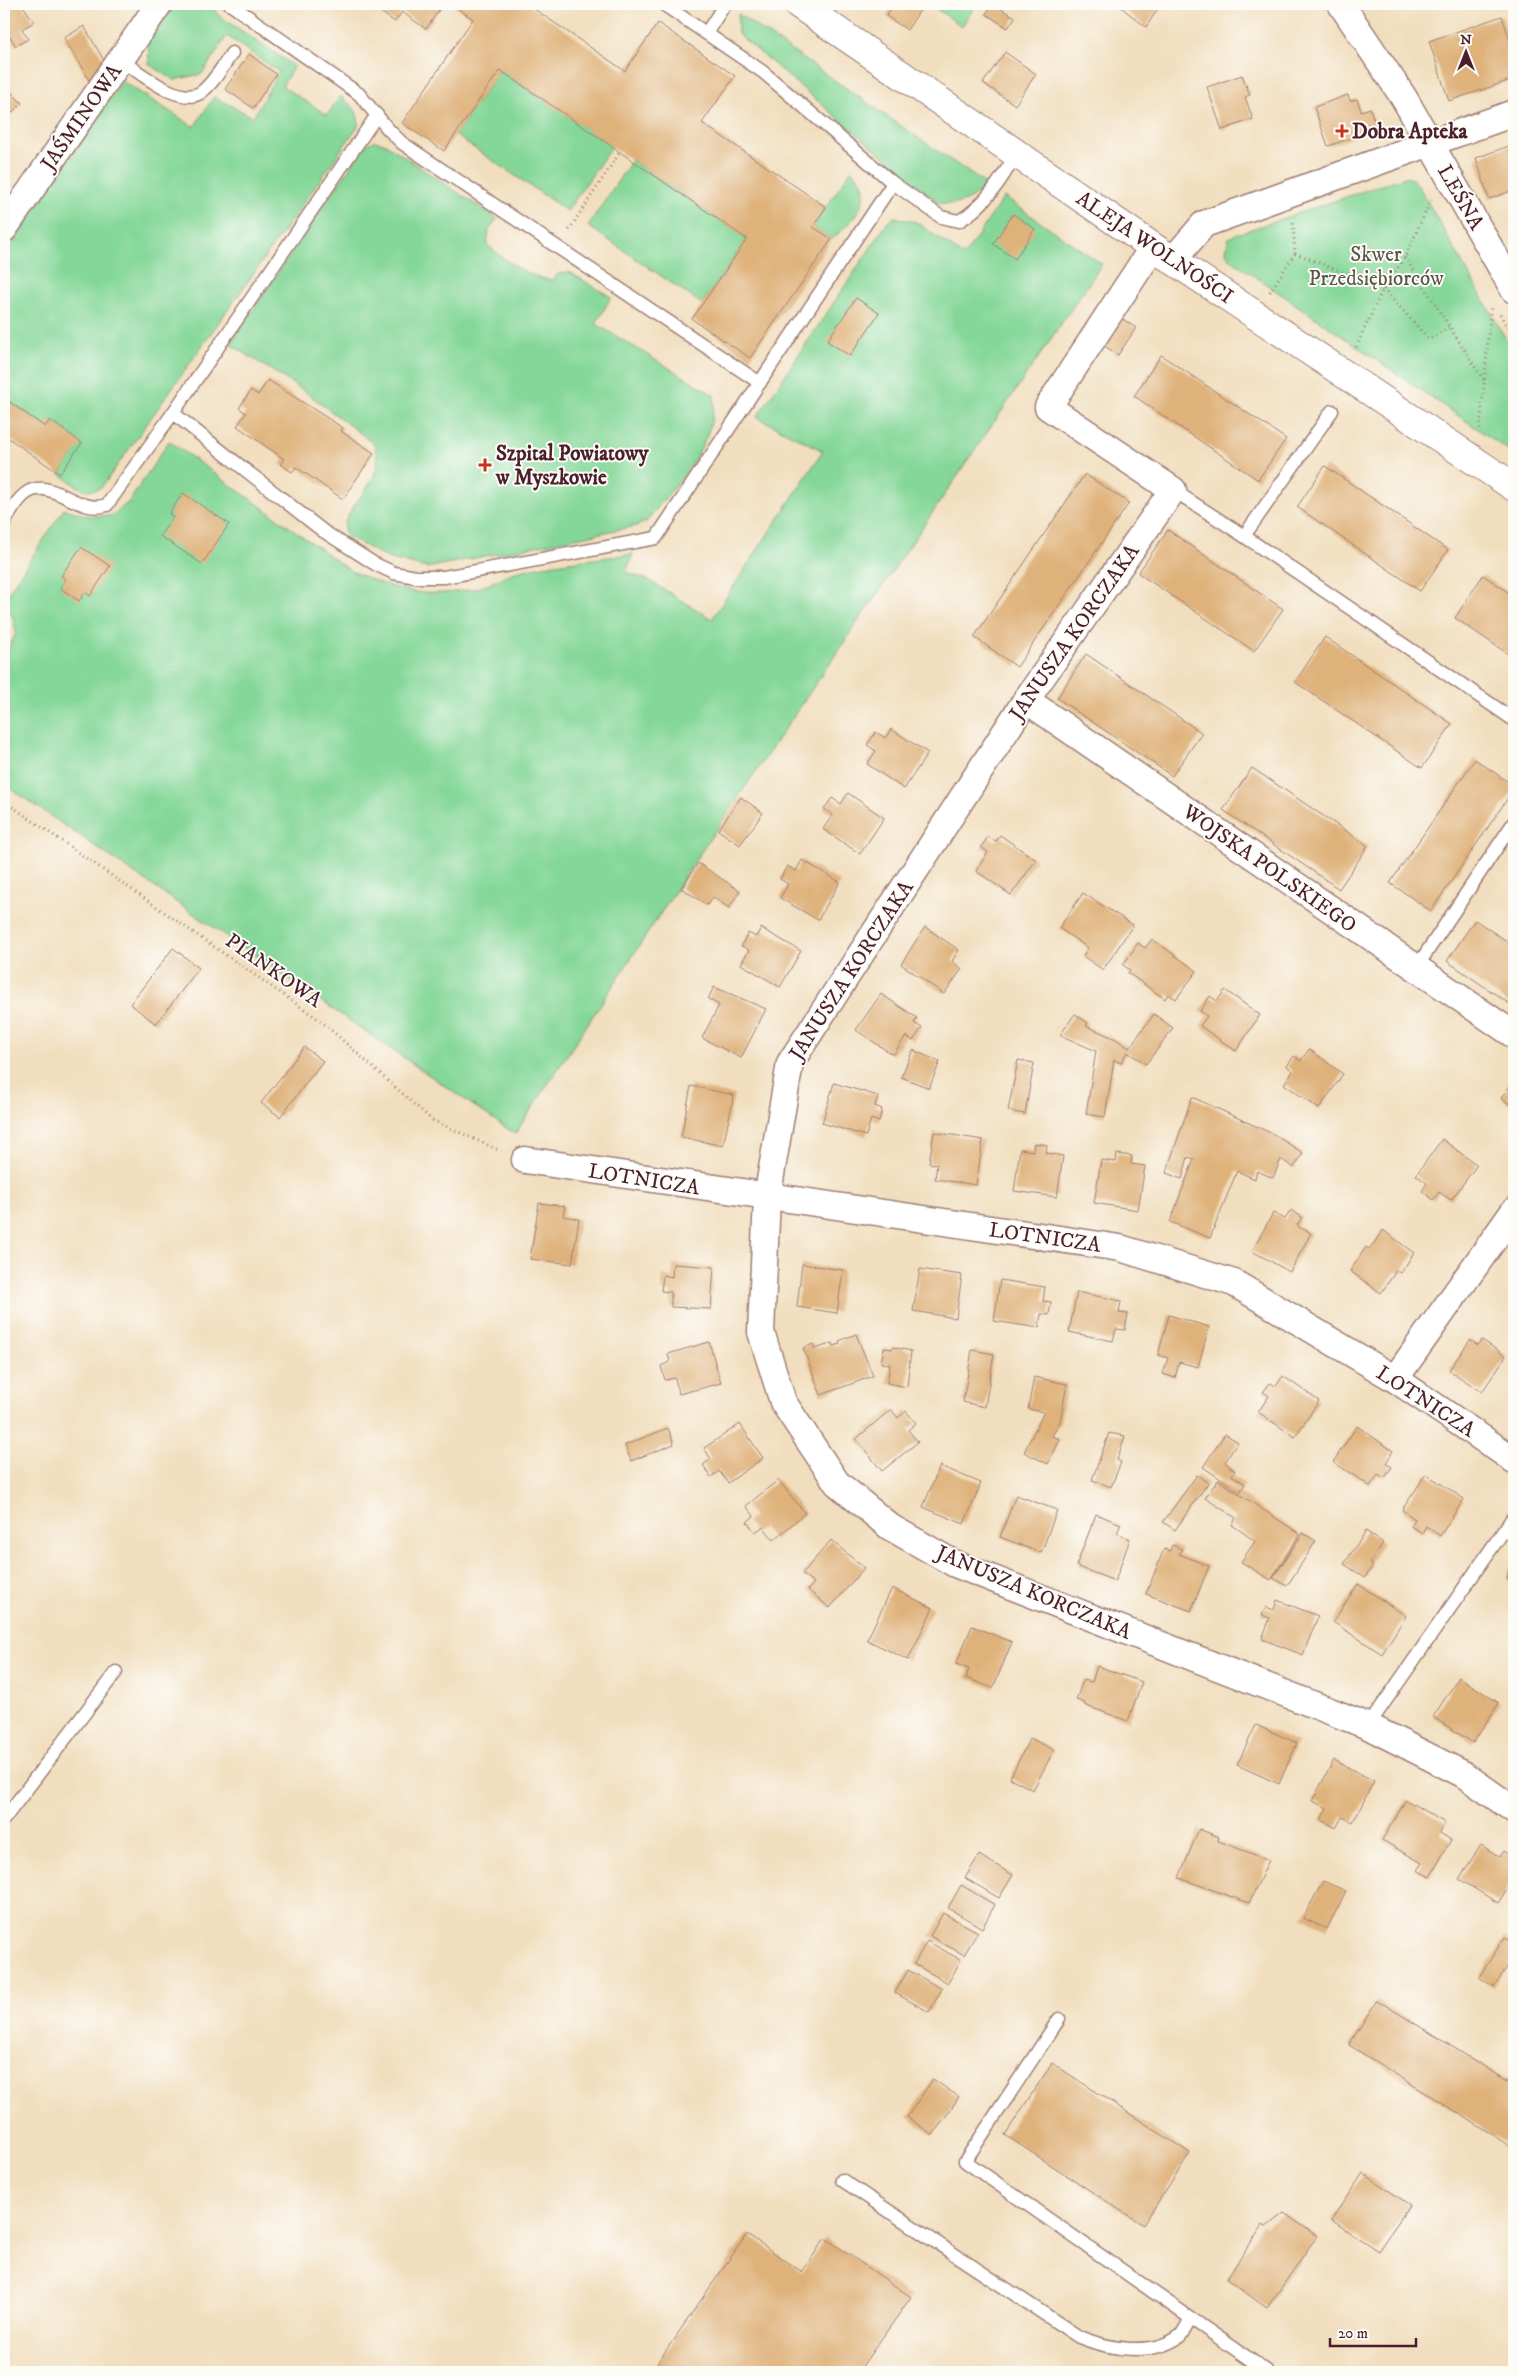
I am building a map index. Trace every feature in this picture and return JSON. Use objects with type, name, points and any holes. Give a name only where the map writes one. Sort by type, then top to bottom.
[{"type":"street","name":"JAŚMINOWA","points":[[4,229],[159,4]]},
{"type":"street","name":"ALEJA WOLNOŚCI","points":[[798,4],[1016,154],[1514,487]]},
{"type":"street","name":"LEŚNA","points":[[1342,4],[1376,52],[1514,290]]},
{"type":"street","points":[[1173,490],[1048,407],[1163,253],[1204,224],[1514,113]]},
{"type":"street","name":"JANUSZA KORCZAKA","points":[[1173,490],[1026,700],[790,1063],[767,1198],[761,1332],[784,1402],[837,1484],[890,1527],[955,1564],[1368,1726],[1463,1774],[1514,1810]]},
{"type":"street","name":"WOJSKA POLSKIEGO","points":[[1026,700],[1514,1035]]},
{"type":"street","name":"LOTNICZA","points":[[525,1160],[767,1198],[1120,1248],[1234,1283],[1395,1379],[1514,1460]]},
{"type":"street","points":[[1395,1379],[1514,1211]]},
{"type":"lane","points":[[230,4],[360,94],[376,115],[402,143],[760,383]]},
{"type":"lane","points":[[663,4],[707,32],[763,72],[893,183],[941,217],[959,221],[974,213],[1006,171],[1016,154]]},
{"type":"lane","points":[[707,32],[725,4]]},
{"type":"lane","points":[[120,60],[165,88],[188,97],[198,94],[207,86],[232,54]]},
{"type":"lane","points":[[4,523],[17,502],[28,492],[39,489],[54,491],[89,508],[107,505],[173,413],[376,115]]},
{"type":"lane","points":[[173,413],[323,531],[375,564],[394,573],[428,579],[656,538],[893,183]]},
{"type":"lane","points":[[1244,536],[1332,411]]},
{"type":"lane","points":[[1173,490],[1244,536],[1514,720]]},
{"type":"lane","points":[[1416,968],[1514,822]]},
{"type":"lane","points":[[1368,1726],[1514,1516]]},
{"type":"lane","points":[[4,1819],[116,1672]]},
{"type":"lane","points":[[1059,2019],[965,2161],[1168,2305],[1268,2372]]},
{"type":"lane","points":[[842,2180],[1079,2337],[1102,2346],[1125,2349],[1150,2347],[1165,2344],[1181,2335],[1190,2320]]},
{"type":"path","points":[[558,247],[620,152]]},
{"type":"path","points":[[1354,352],[1383,289],[1405,257],[1432,197],[1437,205]]},
{"type":"path","points":[[1269,294],[1295,253],[1292,217]]},
{"type":"path","points":[[1295,253],[1383,289],[1429,339],[1450,327]]},
{"type":"path","points":[[1405,257],[1485,382]]},
{"type":"path","points":[[1479,438],[1491,300],[1514,340]]},
{"type":"path","name":"PIANKOWA","points":[[4,800],[321,1021],[432,1120],[525,1160]]},
{"type":"green space","points":[[174,4],[211,4],[218,15],[294,66],[282,86],[327,115],[340,96],[356,112],[358,126],[102,487],[96,490],[85,490],[60,474],[81,443],[50,420],[45,427],[4,398],[4,256],[122,81],[194,127],[214,97],[253,117],[279,72],[227,36],[202,74],[174,80],[149,64],[148,42]]},
{"type":"green space","points":[[929,4],[977,4],[962,26]]},
{"type":"green space","points":[[738,14],[987,185],[966,201],[954,204],[939,203],[738,34]]},
{"type":"green space","points":[[500,70],[612,146],[567,211],[455,135]]},
{"type":"green space","points":[[375,141],[384,143],[497,219],[489,230],[487,244],[517,268],[544,279],[553,280],[558,274],[569,272],[611,297],[596,324],[714,395],[713,414],[701,448],[681,479],[646,522],[636,526],[426,568],[388,558],[346,536],[344,526],[348,516],[370,483],[376,470],[377,457],[373,443],[307,393],[230,344],[359,154],[367,144]]},
{"type":"green space","points":[[632,160],[747,239],[702,304],[588,226]]},
{"type":"green space","points":[[851,170],[860,179],[864,188],[864,197],[855,215],[832,239],[813,227]]},
{"type":"green space","name":"Skwer Przedsiębiorców","points":[[1405,177],[1412,179],[1419,187],[1514,353],[1514,454],[1231,260],[1226,253],[1228,239],[1234,235]]},
{"type":"green space","points":[[1004,197],[1102,264],[709,840],[515,1134],[4,784],[4,657],[16,633],[14,620],[4,599],[64,509],[89,516],[111,516],[129,502],[169,441],[351,571],[399,589],[429,593],[462,591],[485,586],[512,573],[527,569],[633,554],[626,572],[648,580],[712,619],[823,451],[757,417],[888,222],[894,217],[916,222],[964,256]]},
{"type":"building","points":[[4,4],[22,4],[34,22],[22,29],[28,39],[16,46],[10,37],[4,41]]},
{"type":"building","points":[[369,4],[443,4],[426,29],[402,12],[395,22]]},
{"type":"building","points":[[451,4],[527,4],[625,71],[658,23],[735,76],[702,123],[826,207],[813,227],[832,239],[750,358],[692,319],[747,239],[500,70],[444,151],[402,123],[473,19]]},
{"type":"building","points":[[894,4],[913,4],[921,9],[907,30],[886,16]]},
{"type":"building","points":[[992,4],[1015,17],[1008,28],[986,14]]},
{"type":"building","points":[[1117,4],[1161,4],[1146,27]]},
{"type":"building","points":[[1502,16],[1514,53],[1514,79],[1449,101],[1429,41]]},
{"type":"building","points":[[84,26],[106,64],[92,85],[64,38]]},
{"type":"building","points":[[1005,52],[1036,74],[1015,105],[983,83]]},
{"type":"building","points":[[249,54],[276,74],[253,108],[225,89]]},
{"type":"building","points":[[1242,75],[1250,95],[1245,97],[1253,119],[1222,130],[1207,87]]},
{"type":"building","points":[[4,85],[22,103],[8,117],[4,112]]},
{"type":"building","points":[[1348,95],[1350,101],[1357,99],[1361,111],[1370,108],[1377,129],[1328,146],[1314,107]]},
{"type":"building","points":[[1514,144],[1514,190],[1489,199],[1476,158]]},
{"type":"building","points":[[1013,214],[1035,229],[1015,259],[993,244]]},
{"type":"building","points":[[856,298],[879,313],[850,356],[827,341]]},
{"type":"building","points":[[1121,318],[1136,328],[1118,355],[1103,345]]},
{"type":"building","points":[[1161,355],[1286,439],[1258,480],[1134,396]]},
{"type":"building","points":[[268,380],[343,428],[341,431],[374,453],[343,499],[296,467],[292,472],[280,464],[284,459],[237,426],[246,413],[239,408],[251,390],[258,395]]},
{"type":"building","points":[[4,398],[45,427],[50,420],[82,443],[60,474],[4,435]]},
{"type":"building","points":[[1325,466],[1448,550],[1420,591],[1297,507]]},
{"type":"building","points":[[1085,474],[1129,503],[1017,667],[974,637]]},
{"type":"building","points":[[183,493],[229,524],[202,564],[160,536],[173,517],[169,514]]},
{"type":"building","points":[[1168,530],[1283,609],[1254,651],[1138,573]]},
{"type":"building","points":[[81,547],[110,566],[90,596],[85,592],[79,601],[60,588],[66,579],[61,576]]},
{"type":"building","points":[[1483,575],[1514,596],[1514,658],[1455,618]]},
{"type":"building","points":[[1325,637],[1452,724],[1422,768],[1295,682]]},
{"type":"building","points":[[1086,654],[1202,733],[1172,776],[1057,698]]},
{"type":"building","points":[[891,729],[928,753],[904,789],[867,764],[876,751],[867,745],[876,732],[885,738]]},
{"type":"building","points":[[1475,759],[1514,786],[1514,789],[1431,911],[1390,883]]},
{"type":"building","points":[[1252,768],[1368,846],[1339,889],[1223,810]]},
{"type":"building","points":[[848,793],[884,818],[860,854],[823,829],[833,815],[824,809],[832,798],[841,804]]},
{"type":"building","points":[[741,797],[763,813],[740,845],[718,830]]},
{"type":"building","points":[[1000,835],[1036,860],[1011,895],[976,871],[988,852],[981,847],[988,837],[996,841]]},
{"type":"building","points":[[802,860],[840,882],[818,920],[780,898],[788,884],[780,879],[787,866],[796,871]]},
{"type":"building","points":[[698,863],[740,891],[729,908],[713,897],[707,905],[681,888]]},
{"type":"building","points":[[1083,893],[1133,925],[1103,970],[1083,956],[1088,948],[1059,928]]},
{"type":"building","points":[[1475,920],[1514,946],[1514,1007],[1447,961]]},
{"type":"building","points":[[925,927],[959,950],[952,961],[962,969],[944,994],[901,964]]},
{"type":"building","points":[[761,928],[801,951],[780,987],[741,964],[749,950],[741,946],[748,933],[756,937]]},
{"type":"building","points":[[1152,939],[1197,971],[1176,999],[1168,994],[1165,999],[1128,973],[1130,970],[1123,965],[1138,943],[1145,948]]},
{"type":"building","points":[[173,948],[199,968],[156,1024],[130,1004]]},
{"type":"building","points":[[714,987],[766,1009],[741,1058],[702,1038],[719,1005],[708,999]]},
{"type":"building","points":[[1225,990],[1260,1015],[1236,1051],[1200,1026],[1207,1016],[1200,1011],[1210,996],[1217,1001]]},
{"type":"building","points":[[881,994],[917,1018],[914,1023],[922,1028],[913,1041],[906,1036],[893,1055],[856,1030]]},
{"type":"building","points":[[1075,1014],[1088,1023],[1086,1026],[1116,1039],[1129,1048],[1154,1014],[1173,1028],[1146,1064],[1127,1052],[1121,1063],[1114,1060],[1105,1117],[1086,1114],[1096,1051],[1060,1035]]},
{"type":"building","points":[[304,1047],[323,1061],[280,1117],[261,1103]]},
{"type":"building","points":[[1309,1049],[1343,1074],[1319,1109],[1284,1084],[1293,1071],[1287,1066],[1294,1056],[1301,1061]]},
{"type":"building","points":[[913,1050],[940,1062],[929,1088],[901,1077]]},
{"type":"building","points":[[1018,1060],[1034,1063],[1025,1114],[1008,1111]]},
{"type":"building","points":[[1514,1080],[1514,1107],[1501,1098]]},
{"type":"building","points":[[834,1083],[878,1096],[875,1106],[882,1109],[879,1122],[871,1119],[866,1136],[822,1123]]},
{"type":"building","points":[[691,1086],[734,1095],[723,1146],[681,1137]]},
{"type":"building","points":[[1192,1097],[1273,1134],[1303,1153],[1294,1168],[1281,1159],[1273,1178],[1257,1171],[1255,1179],[1237,1171],[1210,1238],[1170,1222],[1194,1159],[1188,1157],[1182,1179],[1166,1173]]},
{"type":"building","points":[[934,1132],[983,1140],[976,1185],[935,1179],[937,1164],[929,1163]]},
{"type":"building","points":[[1442,1139],[1477,1165],[1451,1200],[1439,1192],[1433,1200],[1422,1191],[1427,1183],[1416,1175]]},
{"type":"building","points":[[1034,1143],[1047,1145],[1046,1153],[1063,1156],[1057,1197],[1014,1191],[1020,1149],[1033,1151]]},
{"type":"building","points":[[1117,1154],[1132,1156],[1131,1164],[1145,1166],[1138,1210],[1094,1203],[1101,1160],[1116,1162]]},
{"type":"building","points":[[539,1203],[565,1206],[563,1216],[579,1219],[572,1264],[530,1259]]},
{"type":"building","points":[[1291,1210],[1302,1217],[1297,1226],[1311,1233],[1290,1272],[1252,1251],[1273,1213],[1285,1219]]},
{"type":"building","points":[[1383,1230],[1414,1253],[1401,1273],[1396,1271],[1381,1293],[1350,1271],[1366,1247],[1370,1249]]},
{"type":"building","points":[[673,1264],[714,1267],[711,1309],[671,1307],[671,1292],[661,1291],[663,1275],[672,1277]]},
{"type":"building","points":[[802,1264],[843,1270],[837,1313],[797,1307]]},
{"type":"building","points":[[920,1269],[962,1275],[956,1318],[913,1311]]},
{"type":"building","points":[[1000,1280],[1045,1287],[1043,1301],[1051,1302],[1049,1315],[1041,1314],[1039,1328],[994,1321]]},
{"type":"building","points":[[1077,1292],[1121,1301],[1119,1313],[1128,1314],[1125,1330],[1116,1329],[1113,1341],[1069,1332]]},
{"type":"building","points":[[1169,1315],[1209,1327],[1198,1367],[1179,1362],[1175,1378],[1163,1374],[1168,1358],[1158,1355]]},
{"type":"building","points":[[856,1334],[873,1376],[821,1395],[803,1348],[813,1344],[815,1349],[833,1343],[834,1346],[840,1344],[839,1341]]},
{"type":"building","points":[[1470,1340],[1478,1345],[1482,1340],[1506,1356],[1482,1392],[1449,1370]]},
{"type":"building","points":[[709,1342],[721,1383],[679,1394],[675,1378],[665,1380],[661,1366],[670,1362],[668,1354]]},
{"type":"building","points":[[893,1347],[911,1351],[907,1387],[887,1383],[890,1364],[881,1363],[884,1348],[892,1349]]},
{"type":"building","points":[[972,1350],[994,1354],[985,1407],[963,1402]]},
{"type":"building","points":[[1283,1376],[1319,1401],[1295,1437],[1258,1412],[1269,1396],[1263,1392],[1270,1383],[1276,1386]]},
{"type":"building","points":[[1034,1377],[1067,1384],[1060,1422],[1052,1436],[1060,1439],[1048,1464],[1024,1452],[1044,1412],[1028,1409]]},
{"type":"building","points":[[891,1409],[898,1418],[906,1411],[916,1423],[908,1430],[918,1442],[882,1471],[856,1439]]},
{"type":"building","points":[[740,1424],[763,1458],[728,1483],[719,1471],[711,1477],[703,1465],[711,1459],[704,1448]]},
{"type":"building","points":[[1357,1426],[1393,1451],[1386,1463],[1392,1467],[1386,1476],[1381,1477],[1378,1475],[1370,1486],[1333,1462]]},
{"type":"building","points":[[668,1428],[674,1444],[631,1461],[625,1445]]},
{"type":"building","points":[[1109,1433],[1125,1436],[1117,1460],[1121,1462],[1111,1487],[1092,1480]]},
{"type":"building","points":[[1225,1434],[1238,1442],[1225,1462],[1235,1471],[1232,1475],[1245,1484],[1240,1492],[1203,1467]]},
{"type":"building","points":[[940,1466],[981,1483],[964,1524],[923,1507]]},
{"type":"building","points":[[1426,1474],[1464,1499],[1440,1536],[1426,1526],[1422,1533],[1411,1526],[1415,1519],[1402,1510]]},
{"type":"building","points":[[1197,1475],[1208,1483],[1175,1530],[1163,1522]]},
{"type":"building","points":[[778,1480],[805,1513],[774,1540],[763,1527],[755,1532],[747,1522],[754,1516],[746,1506]]},
{"type":"building","points":[[1218,1480],[1300,1534],[1271,1580],[1241,1562],[1255,1541],[1232,1525],[1236,1518],[1205,1498]]},
{"type":"building","points":[[1016,1495],[1057,1510],[1041,1553],[1000,1537]]},
{"type":"building","points":[[1096,1514],[1121,1524],[1117,1533],[1130,1539],[1115,1581],[1076,1566]]},
{"type":"building","points":[[1366,1531],[1383,1543],[1370,1563],[1373,1565],[1365,1578],[1344,1564]]},
{"type":"building","points":[[1303,1533],[1316,1541],[1287,1586],[1273,1578]]},
{"type":"building","points":[[831,1540],[864,1568],[830,1608],[808,1590],[814,1583],[802,1574]]},
{"type":"building","points":[[1172,1545],[1182,1549],[1179,1554],[1209,1566],[1191,1611],[1146,1594],[1164,1549],[1170,1551]]},
{"type":"building","points":[[1514,1567],[1514,1584],[1507,1578],[1509,1570]]},
{"type":"building","points":[[1358,1584],[1406,1616],[1382,1654],[1333,1622]]},
{"type":"building","points":[[892,1588],[933,1608],[908,1660],[867,1640]]},
{"type":"building","points":[[1277,1600],[1318,1616],[1303,1655],[1262,1639],[1270,1618],[1262,1615],[1266,1607],[1274,1610]]},
{"type":"building","points":[[972,1626],[1012,1642],[993,1688],[966,1678],[969,1669],[956,1664]]},
{"type":"building","points":[[1097,1666],[1142,1682],[1128,1721],[1084,1705],[1085,1703],[1076,1700],[1083,1680],[1092,1682]]},
{"type":"building","points":[[1459,1677],[1499,1703],[1473,1743],[1433,1717]]},
{"type":"building","points":[[1256,1725],[1297,1743],[1279,1784],[1237,1765]]},
{"type":"building","points":[[1030,1738],[1054,1750],[1033,1790],[1010,1778]]},
{"type":"building","points":[[1334,1760],[1374,1781],[1353,1822],[1342,1817],[1336,1828],[1321,1820],[1327,1808],[1312,1801]]},
{"type":"building","points":[[1406,1800],[1445,1823],[1440,1833],[1451,1840],[1430,1877],[1417,1870],[1422,1863],[1382,1840]]},
{"type":"building","points":[[1199,1829],[1219,1837],[1218,1841],[1269,1860],[1249,1903],[1179,1878]]},
{"type":"building","points":[[1481,1845],[1500,1857],[1504,1851],[1514,1857],[1510,1864],[1514,1867],[1514,1878],[1498,1903],[1459,1879]]},
{"type":"building","points":[[979,1855],[1013,1875],[999,1898],[965,1878]]},
{"type":"building","points":[[1323,1881],[1346,1891],[1327,1929],[1303,1918]]},
{"type":"building","points":[[961,1885],[995,1905],[982,1928],[948,1908]]},
{"type":"building","points":[[943,1913],[978,1932],[964,1955],[930,1936]]},
{"type":"building","points":[[1505,1937],[1514,1943],[1514,1956],[1494,1987],[1479,1977]]},
{"type":"building","points":[[927,1941],[961,1960],[948,1983],[914,1964]]},
{"type":"building","points":[[908,1970],[942,1989],[929,2012],[895,1993]]},
{"type":"building","points":[[1377,2000],[1514,2085],[1514,2148],[1349,2045]]},
{"type":"building","points":[[1052,2063],[1190,2153],[1143,2225],[1005,2135]]},
{"type":"building","points":[[933,2079],[959,2097],[933,2135],[907,2117]]},
{"type":"building","points":[[1363,2173],[1410,2205],[1378,2251],[1331,2220]]},
{"type":"building","points":[[1284,2213],[1317,2236],[1267,2308],[1226,2279],[1263,2225],[1266,2227]]},
{"type":"building","points":[[747,2234],[802,2272],[825,2238],[911,2297],[858,2372],[651,2372]]},
{"type":"place","name":"Dobra Apteka","points":[[1342,131]]},
{"type":"place","name":"Szpital Powiatowy w Myszkowie","points":[[485,465]]}]
